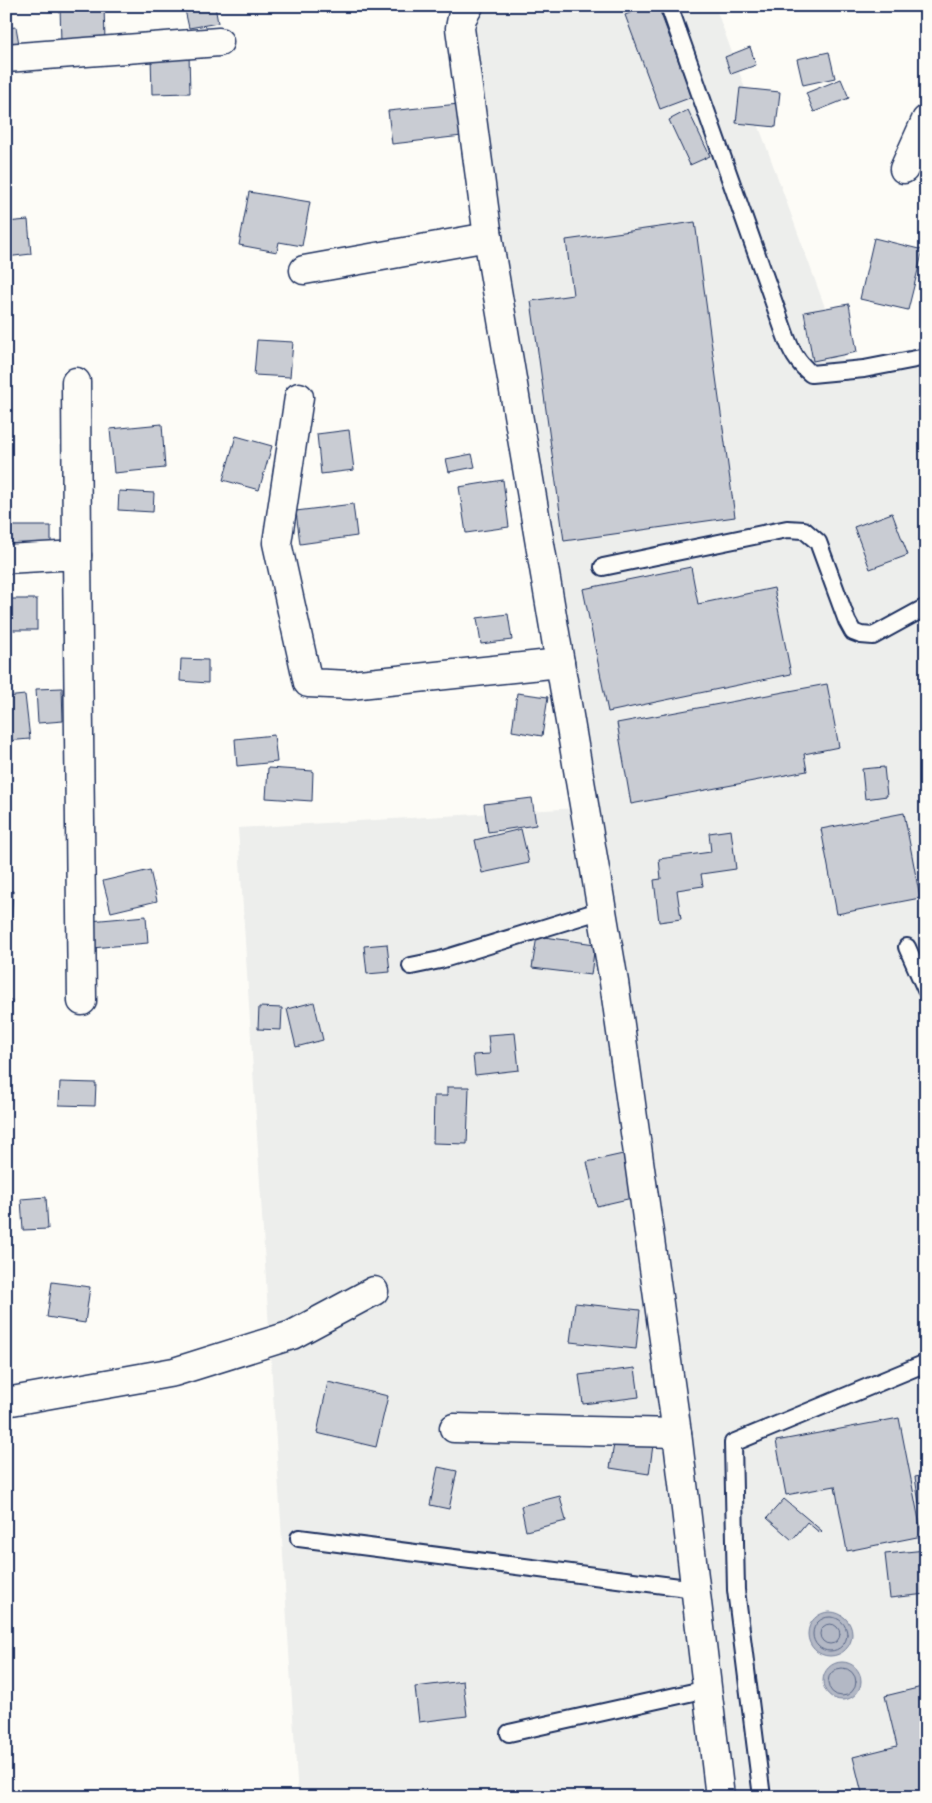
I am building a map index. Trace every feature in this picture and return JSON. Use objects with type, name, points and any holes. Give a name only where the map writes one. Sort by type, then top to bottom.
[{"type":"street","points":[[469,6],[462,18],[460,28],[488,237],[614,982],[677,1433],[720,1797]]},
{"type":"street","points":[[6,58],[218,42]]},
{"type":"street","points":[[904,169],[926,120]]},
{"type":"street","points":[[304,270],[488,237]]},
{"type":"street","points":[[76,382],[82,1001]]},
{"type":"street","points":[[299,397],[277,543],[308,682],[350,685],[560,663]]},
{"type":"street","points":[[6,559],[77,556]]},
{"type":"street","points":[[6,1402],[174,1372],[292,1335],[374,1290]]},
{"type":"street","points":[[454,1428],[677,1433]]},
{"type":"lane","points":[[669,6],[785,334],[792,353],[800,365],[811,374],[864,369],[926,357]]},
{"type":"lane","points":[[603,567],[787,529],[804,530],[818,542],[847,621],[853,632],[873,636],[926,607]]},
{"type":"lane","points":[[411,966],[440,960],[602,910]]},
{"type":"lane","points":[[907,946],[926,990]]},
{"type":"lane","points":[[762,1797],[736,1590],[733,1443],[926,1363]]},
{"type":"lane","points":[[299,1538],[695,1589]]},
{"type":"lane","points":[[509,1733],[707,1689]]},
{"type":"shaded area","points":[[456,6],[715,6],[846,365],[926,350],[926,1797],[298,1797],[238,828],[578,808]]},
{"type":"water","points":[[830,1612],[842,1616],[848,1622],[852,1634],[848,1646],[842,1652],[830,1656],[818,1652],[812,1646],[808,1634],[812,1622],[818,1616]]},
{"type":"water","points":[[842,1662],[855,1668],[861,1681],[855,1694],[842,1700],[829,1694],[823,1681],[829,1668]]},
{"type":"building","points":[[60,6],[104,6],[105,41],[61,43]]},
{"type":"building","points":[[215,6],[218,23],[189,28],[185,10]]},
{"type":"building","points":[[647,6],[658,6],[692,97],[660,109],[625,15]]},
{"type":"building","points":[[16,27],[21,55],[6,58],[6,28]]},
{"type":"building","points":[[750,47],[756,65],[731,74],[725,57]]},
{"type":"building","points":[[829,52],[835,78],[803,85],[797,59]]},
{"type":"building","points":[[189,54],[190,93],[152,94],[151,55]]},
{"type":"building","points":[[841,79],[849,98],[814,112],[806,93]]},
{"type":"building","points":[[740,88],[780,92],[776,127],[736,123]]},
{"type":"building","points":[[459,104],[462,136],[392,144],[388,111]]},
{"type":"building","points":[[688,110],[710,156],[690,165],[669,120]]},
{"type":"building","points":[[249,192],[310,202],[302,246],[279,242],[277,252],[239,245]]},
{"type":"building","points":[[28,220],[31,254],[6,257],[6,222]]},
{"type":"building","points":[[695,222],[735,517],[564,541],[531,301],[573,295],[566,240]]},
{"type":"building","points":[[874,238],[923,250],[908,310],[860,299]]},
{"type":"building","points":[[849,304],[857,352],[813,361],[804,312]]},
{"type":"building","points":[[257,340],[293,342],[290,377],[254,375]]},
{"type":"building","points":[[6,358],[11,358],[9,393],[6,393]]},
{"type":"building","points":[[162,424],[165,468],[114,473],[110,429]]},
{"type":"building","points":[[349,430],[354,470],[321,474],[317,434]]},
{"type":"building","points":[[236,436],[272,446],[259,490],[223,480]]},
{"type":"building","points":[[472,454],[475,467],[449,472],[446,459]]},
{"type":"building","points":[[503,480],[509,527],[466,533],[459,487]]},
{"type":"building","points":[[119,491],[154,493],[153,512],[118,510]]},
{"type":"building","points":[[353,504],[357,536],[300,544],[296,511]]},
{"type":"building","points":[[892,513],[908,555],[870,569],[854,527]]},
{"type":"building","points":[[11,526],[51,526],[51,554],[11,555]]},
{"type":"building","points":[[691,567],[698,604],[774,588],[791,674],[608,712],[583,589]]},
{"type":"building","points":[[6,599],[37,599],[37,630],[6,630]]},
{"type":"building","points":[[508,614],[512,640],[481,644],[477,618]]},
{"type":"building","points":[[181,659],[208,660],[208,683],[180,681]]},
{"type":"building","points":[[827,684],[839,747],[804,754],[807,771],[631,804],[617,723]]},
{"type":"building","points":[[62,688],[63,721],[38,723],[36,689]]},
{"type":"building","points":[[517,693],[548,697],[542,736],[512,731]]},
{"type":"building","points":[[25,695],[30,739],[6,741],[6,697]]},
{"type":"building","points":[[274,735],[277,762],[237,766],[235,739]]},
{"type":"building","points":[[884,767],[887,796],[865,799],[862,769]]},
{"type":"building","points":[[268,768],[313,771],[312,801],[266,798]]},
{"type":"building","points":[[532,798],[536,825],[488,832],[484,804]]},
{"type":"building","points":[[904,813],[920,898],[837,914],[821,829]]},
{"type":"building","points":[[521,829],[529,863],[482,873],[475,840]]},
{"type":"building","points":[[731,830],[736,869],[701,874],[703,886],[677,890],[681,919],[659,922],[654,880],[661,879],[659,859],[711,852],[709,833]]},
{"type":"building","points":[[150,870],[157,901],[111,912],[103,881]]},
{"type":"building","points":[[6,891],[13,891],[11,926],[6,926]]},
{"type":"building","points":[[146,916],[148,943],[92,948],[90,921]]},
{"type":"building","points":[[537,936],[595,944],[591,975],[532,968]]},
{"type":"building","points":[[387,944],[390,972],[367,974],[364,946]]},
{"type":"building","points":[[6,999],[12,1000],[6,1047]]},
{"type":"building","points":[[314,1002],[323,1040],[296,1047],[287,1009]]},
{"type":"building","points":[[259,1007],[282,1008],[281,1030],[258,1029]]},
{"type":"building","points":[[515,1033],[519,1070],[475,1075],[473,1055],[490,1054],[488,1035]]},
{"type":"building","points":[[60,1082],[96,1083],[95,1106],[59,1105]]},
{"type":"building","points":[[447,1087],[469,1087],[467,1144],[433,1143],[434,1096],[447,1096]]},
{"type":"building","points":[[623,1154],[632,1198],[597,1206],[587,1162]]},
{"type":"building","points":[[46,1197],[48,1229],[23,1230],[21,1199]]},
{"type":"building","points":[[52,1282],[90,1287],[85,1323],[47,1317]]},
{"type":"building","points":[[575,1303],[640,1310],[636,1349],[570,1342]]},
{"type":"building","points":[[635,1368],[639,1397],[583,1404],[579,1375]]},
{"type":"building","points":[[328,1382],[388,1396],[376,1447],[317,1433]]},
{"type":"building","points":[[899,1418],[922,1536],[847,1551],[835,1486],[786,1495],[776,1441]]},
{"type":"building","points":[[616,1432],[654,1438],[649,1474],[610,1468]]},
{"type":"building","points":[[438,1467],[457,1471],[449,1509],[430,1505]]},
{"type":"building","points":[[926,1475],[926,1502],[919,1504],[915,1477]]},
{"type":"building","points":[[560,1496],[566,1521],[526,1531],[521,1506]]},
{"type":"building","points":[[784,1499],[822,1531],[820,1533],[807,1522],[792,1540],[767,1518]]},
{"type":"building","points":[[926,1550],[926,1594],[890,1598],[885,1554]]},
{"type":"building","points":[[463,1681],[467,1716],[419,1722],[415,1687]]},
{"type":"building","points":[[926,1686],[926,1797],[863,1797],[853,1757],[897,1746],[885,1696]]}]
